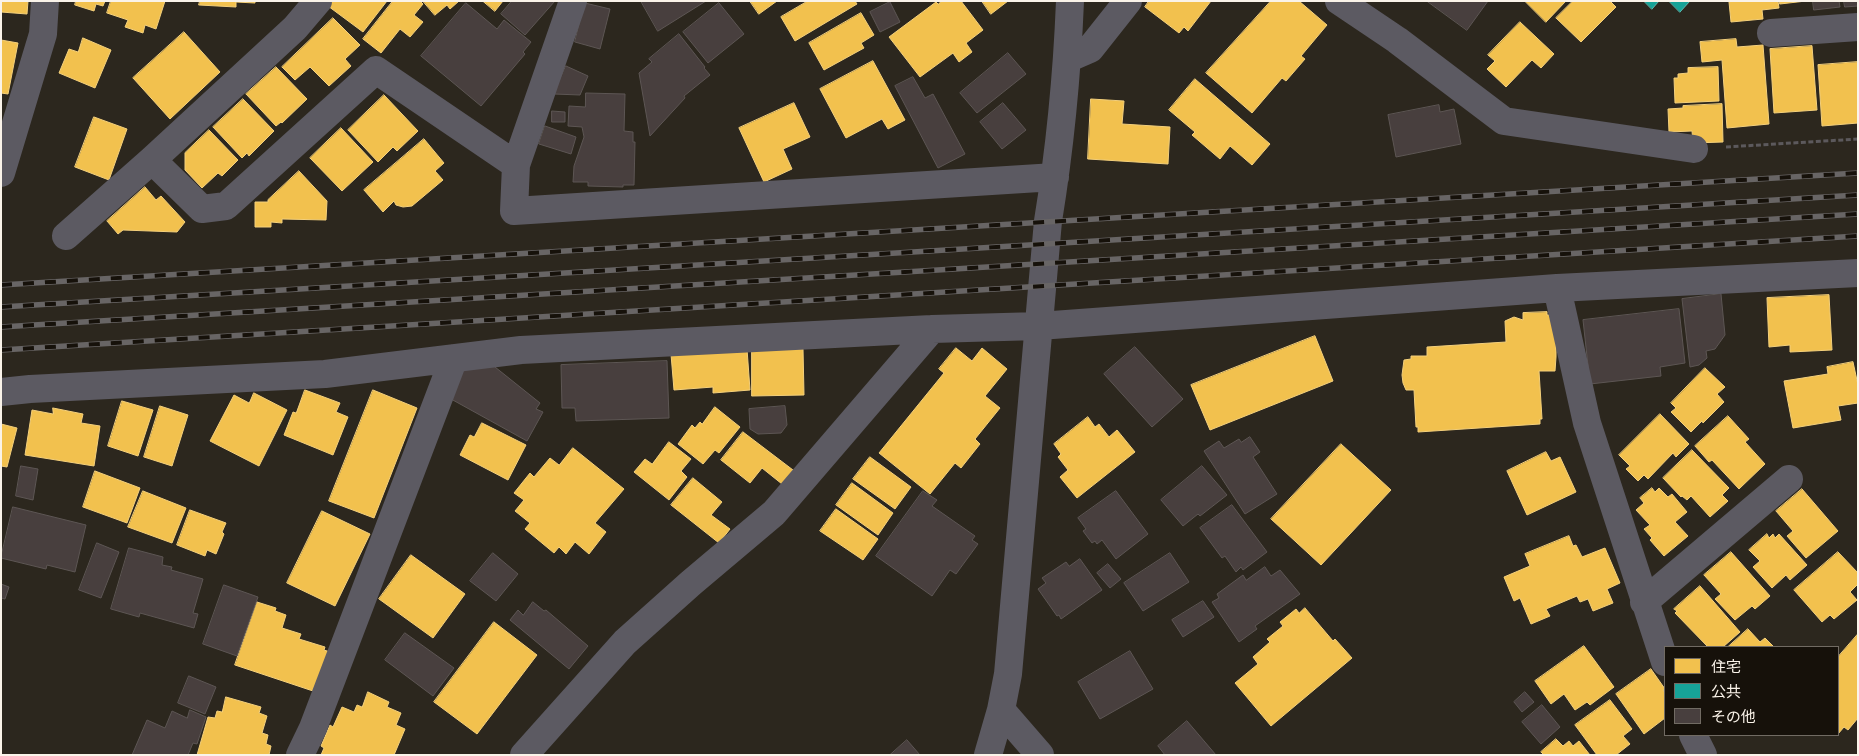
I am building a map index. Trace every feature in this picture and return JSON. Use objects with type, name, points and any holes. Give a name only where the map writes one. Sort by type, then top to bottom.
[{"type":"street","points":[[1,173],[42,34],[45,1]]},
{"type":"street","points":[[66,236],[152,160],[295,28],[318,1]]},
{"type":"street","points":[[573,1],[516,165],[514,211],[1055,177]]},
{"type":"street","points":[[988,755],[1001,710],[1008,674],[1048,221],[1055,177],[1067,60],[1070,1]]},
{"type":"street","points":[[1067,60],[1090,49],[1128,1]]},
{"type":"street","points":[[1339,1],[1397,40],[1504,120],[1694,150]]},
{"type":"street","points":[[1771,33],[1858,27]]},
{"type":"street","points":[[152,160],[202,209],[226,206],[376,70],[516,165]]},
{"type":"street","points":[[1,392],[325,374],[521,350],[932,329],[1039,326],[1558,288],[1858,273]]},
{"type":"street","points":[[1558,288],[1587,423],[1664,659]]},
{"type":"street","points":[[524,755],[625,642],[774,513],[932,329]]},
{"type":"street","points":[[300,755],[317,719],[454,358]]},
{"type":"street","points":[[1644,602],[1789,479]]},
{"type":"street","points":[[1001,710],[1040,755]]},
{"type":"street","points":[[1693,736],[1703,755]]},
{"type":"path","points":[[1694,150],[1858,139]]},
{"type":"building: 住宅","points":[[1,1],[28,1],[27,14],[1,12]]},
{"type":"building: 住宅","points":[[76,1],[105,1],[103,6],[96,4],[94,11],[75,5]]},
{"type":"building: 住宅","points":[[111,1],[165,1],[156,29],[145,25],[143,33],[125,27],[128,20],[107,13]]},
{"type":"building: 住宅","points":[[200,1],[255,1],[255,3],[236,2],[236,7],[199,5]]},
{"type":"building: 住宅","points":[[332,1],[387,1],[363,32],[328,6]]},
{"type":"building: 住宅","points":[[393,1],[420,1],[423,4],[414,15],[423,22],[410,37],[400,29],[381,53],[363,39]]},
{"type":"building: 住宅","points":[[423,1],[459,1],[450,9],[447,5],[435,15]]},
{"type":"building: 住宅","points":[[483,1],[503,1],[495,11]]},
{"type":"building: 住宅","points":[[750,1],[777,1],[759,14]]},
{"type":"building: 住宅","points":[[808,1],[855,1],[857,4],[795,41],[781,17]]},
{"type":"building: 住宅","points":[[942,1],[961,1],[983,30],[966,43],[972,52],[959,62],[953,53],[920,77],[889,37],[936,2],[938,4]]},
{"type":"building: 住宅","points":[[982,1],[1008,1],[991,14]]},
{"type":"building: 住宅","points":[[1149,1],[1211,1],[1188,31],[1184,27],[1179,33],[1145,7]]},
{"type":"building: 住宅","points":[[1271,1],[1299,1],[1327,25],[1301,56],[1305,59],[1286,81],[1282,78],[1252,113],[1206,73]]},
{"type":"building: 住宅","points":[[1525,1],[1566,1],[1546,22]]},
{"type":"building: 住宅","points":[[1573,1],[1610,1],[1616,7],[1581,42],[1556,18]]},
{"type":"building: 住宅","points":[[1778,1],[1779,8],[1762,10],[1763,19],[1731,22],[1729,2]]},
{"type":"building: 住宅","points":[[1780,1],[1806,1],[1780,4]]},
{"type":"building: 住宅","points":[[861,13],[874,35],[861,43],[864,48],[824,70],[809,43]]},
{"type":"building: 住宅","points":[[333,18],[360,45],[345,59],[351,66],[329,86],[310,67],[295,80],[282,67]]},
{"type":"building: 住宅","points":[[1520,22],[1554,54],[1541,68],[1532,60],[1506,87],[1487,69],[1495,61],[1488,55]]},
{"type":"building: 住宅","points":[[184,32],[220,72],[170,119],[133,78]]},
{"type":"building: 住宅","points":[[83,38],[111,50],[95,88],[59,73],[69,49],[78,52]]},
{"type":"building: 住宅","points":[[1736,39],[1737,47],[1763,45],[1769,124],[1727,128],[1722,60],[1702,62],[1700,42]]},
{"type":"building: 住宅","points":[[1,40],[18,43],[8,94],[1,93]]},
{"type":"building: 住宅","points":[[1812,46],[1817,110],[1774,113],[1770,49]]},
{"type":"building: 住宅","points":[[873,61],[905,120],[888,129],[882,119],[846,138],[820,89]]},
{"type":"building: 住宅","points":[[1858,62],[1858,123],[1822,126],[1818,65]]},
{"type":"building: 住宅","points":[[276,67],[307,99],[282,123],[276,126],[246,94]]},
{"type":"building: 住宅","points":[[1718,67],[1719,101],[1675,103],[1674,78],[1678,78],[1678,74],[1688,73],[1688,68]]},
{"type":"building: 住宅","points":[[1195,79],[1270,144],[1252,165],[1230,146],[1220,159],[1192,135],[1195,132],[1169,110]]},
{"type":"building: 住宅","points":[[384,95],[418,131],[397,151],[393,147],[378,162],[348,130]]},
{"type":"building: 住宅","points":[[243,99],[274,131],[249,156],[247,153],[242,158],[213,127]]},
{"type":"building: 住宅","points":[[1091,99],[1124,101],[1122,124],[1170,127],[1168,164],[1088,159]]},
{"type":"building: 住宅","points":[[794,103],[810,137],[783,149],[792,169],[764,182],[739,128]]},
{"type":"building: 住宅","points":[[1722,104],[1723,142],[1693,143],[1692,131],[1669,132],[1668,109],[1683,108],[1683,106]]},
{"type":"building: 住宅","points":[[94,117],[127,129],[109,180],[75,167]]},
{"type":"building: 住宅","points":[[341,128],[373,162],[342,191],[310,158]]},
{"type":"building: 住宅","points":[[209,130],[238,160],[222,176],[218,173],[202,188],[185,170],[185,153]]},
{"type":"building: 住宅","points":[[424,139],[444,163],[435,171],[443,180],[412,206],[403,207],[396,205],[394,201],[383,212],[364,190]]},
{"type":"building: 住宅","points":[[299,171],[327,201],[326,220],[282,219],[282,223],[271,222],[271,227],[255,227],[255,202],[268,202]]},
{"type":"building: 住宅","points":[[145,187],[156,200],[161,196],[185,222],[177,232],[123,230],[118,234],[107,221]]},
{"type":"building: 住宅","points":[[1829,295],[1832,350],[1790,352],[1790,345],[1769,347],[1767,298]]},
{"type":"building: 住宅","points":[[1547,312],[1547,315],[1551,315],[1556,342],[1556,357],[1555,371],[1539,371],[1542,419],[1540,419],[1540,424],[1418,432],[1418,427],[1416,427],[1414,390],[1406,390],[1403,383],[1404,360],[1411,359],[1411,356],[1427,356],[1427,347],[1506,342],[1505,321],[1514,317],[1523,320],[1523,313]]},
{"type":"building: 住宅","points":[[1315,336],[1333,381],[1210,430],[1191,385]]},
{"type":"building: 住宅","points":[[956,348],[972,361],[982,348],[1007,369],[985,396],[1000,408],[975,439],[980,444],[961,468],[955,463],[930,494],[879,453],[944,373],[939,369]]},
{"type":"building: 住宅","points":[[747,349],[750,390],[713,393],[713,387],[674,390],[671,354]]},
{"type":"building: 住宅","points":[[752,349],[803,349],[804,395],[752,396]]},
{"type":"building: 住宅","points":[[1853,362],[1858,385],[1858,403],[1838,406],[1841,420],[1793,428],[1784,381],[1828,374],[1827,367]]},
{"type":"building: 住宅","points":[[1705,368],[1725,387],[1717,394],[1724,402],[1691,432],[1671,412],[1676,408],[1671,403]]},
{"type":"building: 住宅","points":[[305,390],[340,403],[336,412],[348,417],[333,455],[284,435],[293,412],[296,413]]},
{"type":"building: 住宅","points":[[373,390],[417,408],[374,518],[329,501]]},
{"type":"building: 住宅","points":[[254,393],[287,410],[259,466],[210,441],[234,395],[249,403]]},
{"type":"building: 住宅","points":[[122,401],[153,410],[138,456],[108,446]]},
{"type":"building: 住宅","points":[[160,406],[188,415],[172,466],[144,457]]},
{"type":"building: 住宅","points":[[715,407],[740,427],[719,453],[715,450],[703,464],[678,444],[692,425],[695,428],[700,422],[702,424]]},
{"type":"building: 住宅","points":[[53,408],[83,414],[81,423],[100,426],[94,466],[25,455],[32,410],[53,414]]},
{"type":"building: 住宅","points":[[1660,414],[1689,444],[1676,457],[1673,453],[1648,479],[1644,475],[1638,481],[1626,469],[1630,466],[1619,455]]},
{"type":"building: 住宅","points":[[1728,416],[1749,439],[1745,442],[1765,464],[1739,489],[1712,460],[1709,462],[1695,446]]},
{"type":"building: 住宅","points":[[1088,417],[1095,427],[1099,424],[1109,437],[1117,430],[1135,452],[1077,498],[1060,477],[1068,470],[1058,457],[1061,454],[1054,444]]},
{"type":"building: 住宅","points":[[482,423],[526,445],[508,480],[460,455],[470,435],[474,437]]},
{"type":"building: 住宅","points":[[1,424],[17,428],[7,467],[1,466]]},
{"type":"building: 住宅","points":[[743,432],[793,470],[782,484],[762,468],[750,483],[721,460]]},
{"type":"building: 住宅","points":[[669,442],[691,459],[681,471],[687,477],[669,500],[634,472],[645,459],[652,464]]},
{"type":"building: 住宅","points":[[1341,444],[1391,490],[1321,565],[1271,519]]},
{"type":"building: 住宅","points":[[573,448],[624,489],[595,523],[606,532],[589,554],[575,542],[566,554],[559,547],[554,553],[525,529],[530,523],[515,511],[524,500],[514,493],[530,473],[534,477],[550,458],[559,465]]},
{"type":"building: 住宅","points":[[1692,450],[1729,488],[1722,495],[1728,501],[1710,517],[1691,496],[1687,500],[1681,497],[1663,478]]},
{"type":"building: 住宅","points":[[1546,452],[1551,461],[1560,457],[1576,492],[1527,515],[1507,471]]},
{"type":"building: 住宅","points":[[870,457],[911,487],[895,509],[853,479]]},
{"type":"building: 住宅","points":[[95,471],[140,488],[127,523],[83,507]]},
{"type":"building: 住宅","points":[[693,478],[722,502],[711,515],[730,529],[719,543],[671,505]]},
{"type":"building: 住宅","points":[[852,483],[893,513],[878,535],[836,505]]},
{"type":"building: 住宅","points":[[1652,488],[1655,492],[1659,488],[1668,497],[1672,494],[1687,512],[1675,522],[1688,536],[1664,556],[1650,540],[1652,538],[1644,529],[1650,525],[1636,510],[1644,503],[1640,498]]},
{"type":"building: 住宅","points":[[1802,489],[1838,531],[1806,558],[1787,536],[1793,531],[1776,511]]},
{"type":"building: 住宅","points":[[143,491],[186,508],[172,543],[128,527]]},
{"type":"building: 住宅","points":[[836,509],[878,539],[863,560],[820,531]]},
{"type":"building: 住宅","points":[[190,510],[226,523],[216,554],[207,550],[205,556],[177,545]]},
{"type":"building: 住宅","points":[[322,511],[370,534],[335,606],[287,583]]},
{"type":"building: 住宅","points":[[1767,534],[1769,538],[1773,534],[1775,538],[1779,534],[1807,565],[1790,580],[1786,575],[1772,588],[1753,567],[1760,561],[1749,550]]},
{"type":"building: 住宅","points":[[1569,536],[1573,546],[1576,545],[1582,557],[1605,548],[1620,583],[1607,589],[1613,603],[1593,611],[1588,599],[1580,602],[1577,596],[1546,609],[1550,616],[1531,624],[1520,598],[1514,601],[1504,577],[1530,566],[1525,554]]},
{"type":"building: 住宅","points":[[1731,552],[1770,596],[1755,609],[1752,606],[1735,620],[1715,599],[1721,594],[1704,575]]},
{"type":"building: 住宅","points":[[1838,552],[1858,573],[1858,584],[1850,592],[1857,600],[1834,619],[1830,615],[1822,622],[1794,590]]},
{"type":"building: 住宅","points":[[411,555],[465,594],[433,638],[379,599]]},
{"type":"building: 住宅","points":[[1700,586],[1740,632],[1724,646],[1707,646],[1675,613],[1677,611],[1674,609]]},
{"type":"building: 住宅","points":[[257,602],[276,608],[275,611],[286,615],[282,628],[301,634],[299,639],[325,647],[324,650],[330,652],[316,692],[235,665]]},
{"type":"building: 住宅","points":[[1305,608],[1333,641],[1335,639],[1352,658],[1271,726],[1235,683],[1258,664],[1253,657],[1270,642],[1267,639],[1283,626],[1280,622],[1296,609],[1299,613]]},
{"type":"building: 住宅","points":[[494,622],[537,655],[477,734],[434,702]]},
{"type":"building: 住宅","points":[[1748,629],[1760,642],[1765,638],[1773,646],[1729,646]]},
{"type":"building: 住宅","points":[[1858,634],[1858,718],[1848,730],[1844,727],[1839,733],[1839,656]]},
{"type":"building: 住宅","points":[[1584,646],[1614,687],[1590,705],[1587,702],[1575,710],[1564,694],[1551,704],[1535,681]]},
{"type":"building: 住宅","points":[[1651,669],[1664,688],[1664,719],[1644,734],[1616,694]]},
{"type":"building: 住宅","points":[[368,692],[389,702],[387,707],[401,713],[396,725],[405,729],[394,755],[321,755],[324,748],[321,746],[330,725],[333,727],[342,707],[354,712],[357,705],[362,707]]},
{"type":"building: 住宅","points":[[226,697],[261,707],[259,713],[267,716],[262,733],[268,735],[266,744],[271,746],[269,755],[197,755],[208,717],[215,718],[217,711],[222,712]]},
{"type":"building: 住宅","points":[[1610,700],[1632,729],[1623,736],[1630,744],[1616,755],[1597,755],[1575,725]]},
{"type":"building: 住宅","points":[[1556,739],[1563,746],[1569,741],[1573,746],[1579,741],[1590,755],[1544,755],[1541,752]]},
{"type":"building: 公共","points":[[1644,1],[1659,1],[1652,9]]},
{"type":"building: 公共","points":[[1669,1],[1690,1],[1680,12]]},
{"type":"building: その他","points":[[512,1],[555,1],[525,35],[501,14]]},
{"type":"building: その他","points":[[641,1],[706,1],[658,31]]},
{"type":"building: その他","points":[[1427,1],[1488,1],[1467,30]]},
{"type":"building: その他","points":[[1813,1],[1839,1],[1840,7],[1814,10]]},
{"type":"building: その他","points":[[1844,1],[1858,1],[1858,6],[1845,7]]},
{"type":"building: その他","points":[[890,2],[900,22],[880,32],[870,12]]},
{"type":"building: その他","points":[[466,3],[497,29],[504,20],[531,42],[523,52],[525,54],[481,106],[421,56]]},
{"type":"building: その他","points":[[585,3],[610,9],[600,49],[575,42]]},
{"type":"building: その他","points":[[719,3],[744,34],[708,63],[683,32]]},
{"type":"building: その他","points":[[679,34],[710,75],[684,96],[685,98],[650,136],[639,73],[652,62],[649,59]]},
{"type":"building: その他","points":[[1008,53],[1026,74],[977,113],[960,93]]},
{"type":"building: その他","points":[[566,66],[588,76],[580,95],[554,94]]},
{"type":"building: その他","points":[[913,77],[925,98],[933,94],[965,154],[938,168],[895,86]]},
{"type":"building: その他","points":[[586,93],[625,94],[624,131],[633,132],[633,142],[635,142],[634,185],[623,185],[623,187],[588,186],[588,182],[573,182],[574,166],[584,137],[582,127],[568,126],[569,106],[585,107]]},
{"type":"building: その他","points":[[1003,103],[1026,130],[1002,149],[980,122]]},
{"type":"building: その他","points":[[1439,105],[1440,112],[1454,109],[1461,144],[1396,157],[1388,115]]},
{"type":"building: その他","points":[[552,111],[565,112],[565,122],[552,122]]},
{"type":"building: その他","points":[[545,126],[576,137],[571,154],[539,144]]},
{"type":"building: その他","points":[[1721,294],[1725,335],[1715,349],[1706,351],[1707,358],[1699,365],[1690,367],[1682,299]]},
{"type":"building: その他","points":[[1679,309],[1685,363],[1660,367],[1661,376],[1590,384],[1583,320]]},
{"type":"building: その他","points":[[1135,347],[1183,399],[1152,427],[1104,374]]},
{"type":"building: その他","points":[[667,361],[669,418],[576,421],[575,408],[562,408],[561,365]]},
{"type":"building: その他","points":[[490,363],[540,403],[536,409],[543,412],[527,441],[451,399],[464,364]]},
{"type":"building: その他","points":[[785,406],[787,425],[781,433],[758,434],[750,429],[749,409]]},
{"type":"building: その他","points":[[1250,437],[1260,452],[1253,457],[1277,494],[1245,514],[1204,451],[1219,441],[1224,448],[1239,439],[1241,442]]},
{"type":"building: その他","points":[[21,466],[38,469],[33,500],[16,496]]},
{"type":"building: その他","points":[[1202,466],[1227,495],[1200,516],[1198,514],[1183,526],[1161,500]]},
{"type":"building: その他","points":[[923,491],[937,500],[932,506],[975,536],[972,540],[978,544],[956,574],[950,570],[932,596],[876,556]]},
{"type":"building: その他","points":[[1116,491],[1148,534],[1116,559],[1102,540],[1097,544],[1095,541],[1092,543],[1083,531],[1086,529],[1078,518]]},
{"type":"building: その他","points":[[1232,505],[1267,552],[1243,570],[1241,567],[1236,572],[1225,556],[1222,558],[1200,528]]},
{"type":"building: その他","points":[[13,507],[86,525],[75,572],[47,565],[46,569],[1,558]]},
{"type":"building: その他","points":[[97,543],[119,552],[101,598],[79,590]]},
{"type":"building: その他","points":[[129,548],[163,557],[162,565],[172,567],[171,570],[203,579],[193,613],[198,614],[194,628],[140,613],[139,617],[111,609]]},
{"type":"building: その他","points":[[493,553],[518,574],[496,601],[470,581]]},
{"type":"building: その他","points":[[1170,553],[1189,582],[1143,611],[1124,583]]},
{"type":"building: その他","points":[[1080,559],[1102,590],[1061,619],[1038,589],[1046,583],[1042,578],[1066,562],[1069,566]]},
{"type":"building: その他","points":[[1108,564],[1121,579],[1110,588],[1097,573]]},
{"type":"building: その他","points":[[1265,567],[1271,576],[1280,570],[1300,594],[1255,626],[1257,629],[1239,642],[1212,602],[1219,598],[1217,594],[1243,575],[1246,580]]},
{"type":"building: その他","points":[[1,584],[9,587],[5,599],[1,598]]},
{"type":"building: その他","points":[[224,585],[258,597],[237,656],[203,644]]},
{"type":"building: その他","points":[[1203,601],[1214,617],[1183,637],[1172,620]]},
{"type":"building: その他","points":[[533,602],[544,611],[546,610],[588,646],[569,669],[510,620],[518,610],[523,615]]},
{"type":"building: その他","points":[[405,633],[454,668],[433,696],[385,660]]},
{"type":"building: その他","points":[[1130,651],[1153,689],[1100,719],[1078,682]]},
{"type":"building: その他","points":[[189,676],[216,687],[205,714],[178,703]]},
{"type":"building: その他","points":[[1525,692],[1534,702],[1522,712],[1514,702]]},
{"type":"building: その他","points":[[1542,705],[1560,727],[1541,744],[1522,722]]},
{"type":"building: その他","points":[[190,710],[206,717],[197,744],[193,743],[188,755],[132,755],[147,720],[165,728],[172,711],[187,718]]},
{"type":"building: その他","points":[[1187,721],[1216,755],[1165,755],[1158,746]]},
{"type":"building: その他","points":[[907,740],[920,755],[890,755]]},
{"type":"railway","points":[[1,285],[1858,173]]},
{"type":"railway","points":[[1,307],[1858,195]]},
{"type":"railway","points":[[1,327],[1858,214]]},
{"type":"railway","points":[[1,350],[1858,236]]}]
